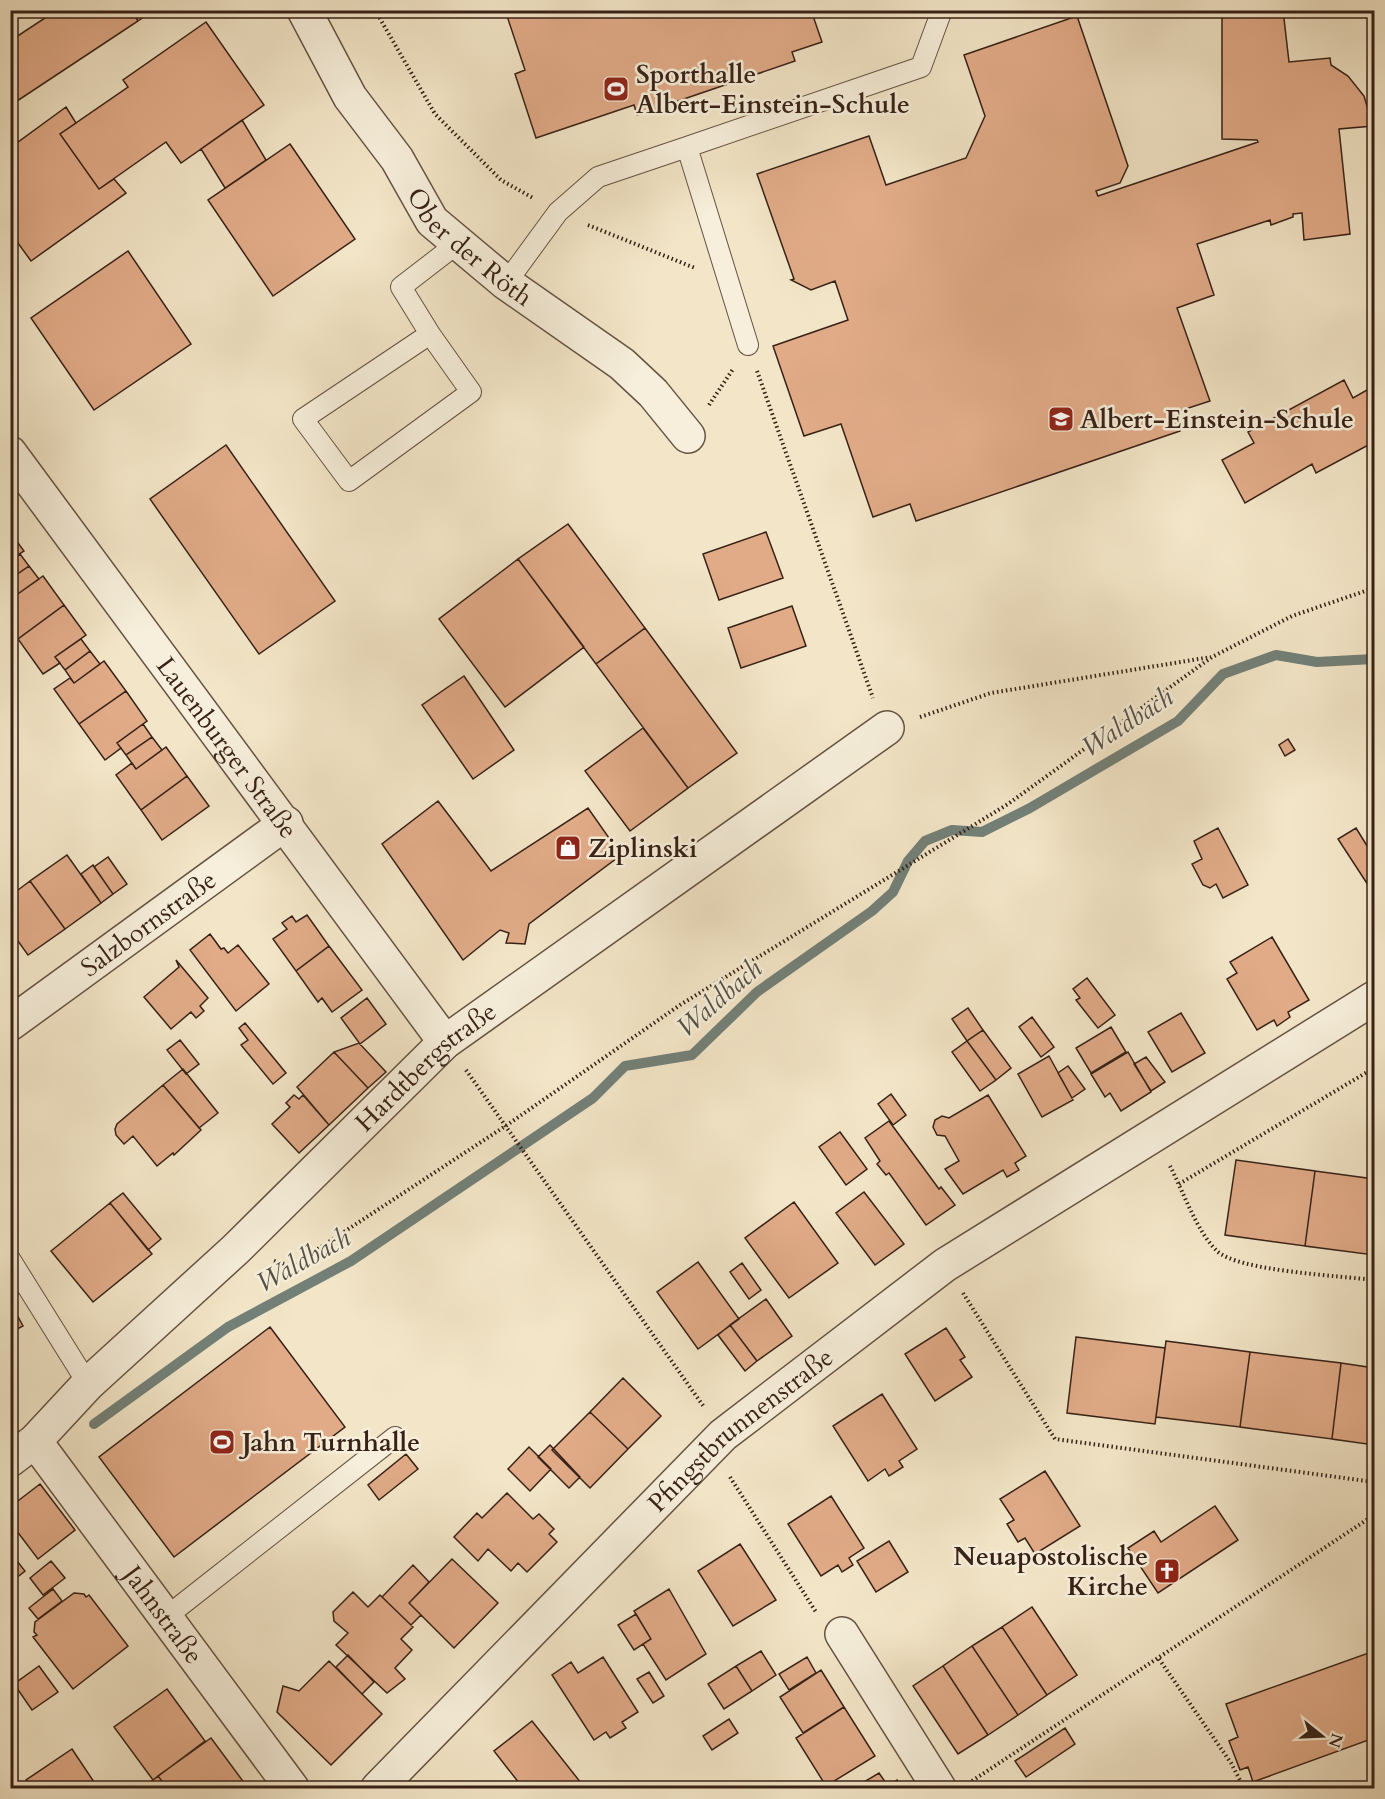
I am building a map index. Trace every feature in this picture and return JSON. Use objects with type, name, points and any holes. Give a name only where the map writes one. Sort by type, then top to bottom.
[{"type":"street","name":"Ober der Röth","points":[[304,10],[350,97],[397,159],[432,221],[506,283],[622,364],[653,393],[688,436]]},
{"type":"street","name":"Lauenburger Straße","points":[[10,453],[286,823],[445,1042]]},
{"type":"street","name":"Hardtbergstraße","points":[[23,1451],[88,1384],[236,1249],[445,1042],[887,728]]},
{"type":"street","name":"Salzbornstraße","points":[[10,1024],[286,823]]},
{"type":"street","name":"Pfingstbrunnenstraße","points":[[378,1788],[716,1440],[945,1264],[1374,998]]},
{"type":"street","name":"Jahnstraße","points":[[23,1451],[166,1617],[292,1788]]},
{"type":"street","points":[[842,1634],[939,1788]]},
{"type":"lane","points":[[506,283],[558,212],[598,177],[921,67],[942,10]]},
{"type":"lane","points":[[687,147],[748,345]]},
{"type":"lane","points":[[430,334],[303,419],[349,481],[471,392],[430,334],[401,287],[458,243]]},
{"type":"lane","points":[[10,1259],[88,1384]]},
{"type":"lane","points":[[166,1617],[395,1437]]},
{"type":"path","points":[[375,10],[435,114],[501,180],[558,212],[729,282]]},
{"type":"path","points":[[688,436],[748,345]]},
{"type":"path","points":[[748,345],[865,681],[887,728],[992,693],[1212,657]]},
{"type":"path","points":[[236,1249],[292,1266],[507,1125],[680,1005],[1008,804],[1212,657],[1292,616],[1374,588]]},
{"type":"path","points":[[445,1042],[507,1125],[716,1440],[822,1620],[842,1634]]},
{"type":"path","points":[[1179,1184],[1374,1068]]},
{"type":"path","points":[[1154,1133],[1208,1241],[1218,1253],[1246,1264],[1374,1280]]},
{"type":"path","points":[[945,1264],[1055,1438],[1374,1482]]},
{"type":"path","points":[[970,1782],[1160,1659],[1374,1515]]},
{"type":"path","points":[[1160,1659],[1230,1763],[1244,1788]]},
{"type":"building","points":[[57,10],[131,10],[138,21],[11,105],[10,41]]},
{"type":"building","points":[[131,10],[154,10],[138,21]]},
{"type":"building","name":"Sporthalle Albert-Einstein-Schule","points":[[505,10],[811,10],[822,42],[792,52],[795,61],[637,115],[634,105],[536,138],[515,74],[525,70]]},
{"type":"building","points":[[1222,10],[1283,10],[1289,62],[1330,58],[1331,65],[1348,76],[1364,96],[1373,126],[1339,129],[1350,234],[1304,240],[1302,213],[1293,214],[1293,217],[1271,225],[1270,220],[1197,244],[1214,295],[1177,308],[1210,401],[1173,413],[1180,431],[916,521],[910,504],[873,517],[841,424],[804,436],[773,346],[848,320],[835,281],[811,290],[791,280],[794,279],[757,174],[869,136],[886,185],[966,158],[985,116],[964,55],[1077,16],[1128,166],[1120,183],[1096,191],[1098,196],[1258,142],[1257,140],[1222,139]]},
{"type":"building","points":[[206,22],[264,105],[181,163],[166,142],[99,189],[60,134],[128,87],[123,80]]},
{"type":"building","points":[[66,107],[76,123],[60,134],[99,189],[114,179],[126,193],[31,261],[10,232],[10,148]]},
{"type":"building","points":[[242,120],[266,160],[225,188],[201,149]]},
{"type":"building","points":[[290,144],[355,239],[273,296],[208,200]]},
{"type":"building","points":[[128,251],[191,344],[94,410],[31,318]]},
{"type":"building","points":[[1344,380],[1353,398],[1374,386],[1374,442],[1316,473],[1312,464],[1245,503],[1222,460],[1254,443],[1248,432]]},
{"type":"building","points":[[226,445],[335,601],[259,654],[150,499]]},
{"type":"building","points":[[568,524],[645,628],[596,664],[518,559]]},
{"type":"building","points":[[10,532],[24,551],[10,560]]},
{"type":"building","points":[[766,532],[783,578],[719,600],[703,554]]},
{"type":"building","points":[[20,554],[29,566],[10,579],[10,560]]},
{"type":"building","points":[[518,559],[584,647],[505,707],[439,619]]},
{"type":"building","points":[[29,566],[39,579],[12,598],[10,579]]},
{"type":"building","points":[[43,576],[64,605],[18,639],[10,629],[10,595],[12,598]]},
{"type":"building","points":[[64,605],[86,635],[55,657],[60,663],[43,674],[18,639]]},
{"type":"building","points":[[792,606],[806,646],[741,668],[728,628]]},
{"type":"building","points":[[645,628],[737,753],[688,788],[596,664]]},
{"type":"building","points":[[81,639],[90,651],[65,670],[55,657]]},
{"type":"building","points":[[90,651],[100,664],[74,683],[65,670]]},
{"type":"building","points":[[104,661],[126,691],[79,724],[54,689],[70,678],[74,683]]},
{"type":"building","points":[[464,676],[514,750],[473,779],[422,705]]},
{"type":"building","points":[[126,691],[147,721],[117,743],[121,748],[105,760],[79,724]]},
{"type":"building","points":[[143,724],[152,737],[126,755],[117,743]]},
{"type":"building","points":[[643,728],[688,788],[630,831],[585,771]]},
{"type":"building","points":[[152,737],[162,750],[136,769],[126,755]]},
{"type":"building","points":[[1288,739],[1295,750],[1285,756],[1279,745]]},
{"type":"building","points":[[166,747],[187,776],[141,810],[116,775],[132,763],[136,769]]},
{"type":"building","points":[[187,776],[209,806],[162,840],[141,810]]},
{"type":"building","points":[[438,801],[491,871],[588,808],[621,855],[529,924],[525,944],[506,943],[509,933],[500,930],[463,960],[382,844]]},
{"type":"building","points":[[1218,828],[1248,885],[1223,898],[1216,884],[1210,888],[1203,885],[1192,864],[1202,859],[1194,841]]},
{"type":"building","points":[[1356,828],[1374,857],[1374,886],[1370,888],[1338,839]]},
{"type":"building","points":[[67,855],[101,903],[65,929],[30,881]]},
{"type":"building","points":[[108,857],[127,884],[113,894],[94,867]]},
{"type":"building","points":[[93,865],[113,894],[101,903],[81,874]]},
{"type":"building","points":[[30,881],[65,929],[28,955],[10,930],[10,896]]},
{"type":"building","points":[[307,915],[329,946],[296,971],[273,939],[287,929],[282,923],[292,916],[296,922]]},
{"type":"building","points":[[210,934],[221,949],[224,948],[228,953],[238,945],[269,984],[236,1011],[190,950]]},
{"type":"building","points":[[1272,937],[1309,1000],[1288,1012],[1290,1017],[1277,1026],[1274,1020],[1257,1030],[1227,979],[1237,973],[1230,962]]},
{"type":"building","points":[[329,946],[362,990],[332,1012],[322,998],[318,1002],[296,971]]},
{"type":"building","points":[[176,960],[208,998],[200,1006],[204,1011],[196,1018],[191,1012],[171,1029],[144,997],[179,967]]},
{"type":"building","points":[[1087,978],[1115,1015],[1098,1028],[1076,1000],[1080,998],[1073,989]]},
{"type":"building","points":[[367,998],[386,1024],[360,1044],[341,1018]]},
{"type":"building","points":[[968,1008],[983,1030],[967,1041],[952,1019]]},
{"type":"building","points":[[1181,1013],[1205,1053],[1172,1072],[1148,1032]]},
{"type":"building","points":[[1032,1017],[1054,1047],[1041,1057],[1019,1027]]},
{"type":"building","points":[[245,1023],[286,1073],[273,1084],[241,1045],[248,1040],[239,1028]]},
{"type":"building","points":[[1111,1027],[1126,1052],[1091,1073],[1076,1048]]},
{"type":"building","points":[[983,1030],[1011,1068],[996,1080],[967,1041]]},
{"type":"building","points":[[180,1040],[199,1064],[186,1074],[167,1050]]},
{"type":"building","points":[[967,1041],[996,1080],[980,1091],[952,1052]]},
{"type":"building","points":[[359,1043],[386,1072],[368,1088],[334,1052]]},
{"type":"building","points":[[334,1052],[368,1088],[329,1125],[297,1087]]},
{"type":"building","points":[[1128,1052],[1151,1092],[1121,1111],[1110,1093],[1105,1097],[1091,1074]]},
{"type":"building","points":[[1049,1056],[1073,1100],[1042,1117],[1018,1074]]},
{"type":"building","points":[[1146,1057],[1165,1082],[1151,1091],[1134,1064]]},
{"type":"building","points":[[1068,1066],[1085,1089],[1072,1098],[1058,1073]]},
{"type":"building","points":[[183,1069],[218,1113],[199,1128],[163,1085]]},
{"type":"building","points":[[163,1085],[201,1130],[174,1155],[173,1153],[157,1166],[133,1136],[124,1144],[116,1135],[115,1129],[117,1124]]},
{"type":"building","points":[[891,1094],[906,1115],[893,1125],[878,1104]]},
{"type":"building","points":[[294,1095],[299,1099],[303,1095],[329,1125],[299,1153],[272,1124],[290,1107],[286,1103]]},
{"type":"building","points":[[988,1095],[1026,1156],[1015,1163],[1019,1170],[1007,1177],[1003,1170],[963,1194],[945,1169],[959,1161],[945,1136],[937,1135],[933,1127],[935,1120],[942,1116],[949,1118]]},
{"type":"building","points":[[889,1121],[939,1189],[941,1187],[955,1205],[926,1225],[889,1173],[886,1175],[877,1164],[880,1161],[865,1138]]},
{"type":"building","points":[[840,1132],[867,1169],[846,1185],[819,1147]]},
{"type":"building","points":[[1236,1160],[1315,1171],[1305,1246],[1225,1235]]},
{"type":"building","points":[[1315,1171],[1374,1179],[1374,1255],[1305,1246]]},
{"type":"building","points":[[864,1192],[904,1244],[875,1265],[836,1213]]},
{"type":"building","points":[[123,1193],[161,1239],[148,1250],[110,1203]]},
{"type":"building","points":[[794,1202],[838,1263],[789,1298],[745,1238]]},
{"type":"building","points":[[110,1203],[152,1254],[93,1302],[51,1251]]},
{"type":"building","points":[[698,1262],[739,1319],[698,1349],[657,1292]]},
{"type":"building","points":[[742,1263],[761,1290],[749,1299],[730,1272]]},
{"type":"building","points":[[10,1282],[18,1294],[10,1299]]},
{"type":"building","points":[[766,1299],[792,1336],[757,1361],[730,1325]]},
{"type":"building","points":[[10,1302],[23,1326],[10,1333]]},
{"type":"building","points":[[730,1325],[757,1361],[745,1371],[718,1335]]},
{"type":"building","name":"Jahn Turnhalle","points":[[270,1327],[345,1427],[174,1557],[99,1457]]},
{"type":"building","points":[[946,1328],[965,1357],[960,1360],[972,1377],[935,1401],[905,1354]]},
{"type":"building","points":[[1076,1337],[1165,1348],[1155,1424],[1067,1413]]},
{"type":"building","points":[[1166,1341],[1250,1352],[1240,1427],[1156,1417]]},
{"type":"building","points":[[1250,1352],[1341,1363],[1332,1439],[1240,1427]]},
{"type":"building","points":[[1341,1363],[1374,1368],[1374,1445],[1332,1439]]},
{"type":"building","points":[[623,1378],[661,1416],[628,1449],[590,1412]]},
{"type":"building","points":[[882,1394],[917,1449],[899,1461],[903,1467],[889,1476],[885,1469],[868,1481],[833,1426]]},
{"type":"building","points":[[590,1412],[628,1449],[590,1488],[552,1450]]},
{"type":"building","points":[[550,1445],[580,1477],[569,1488],[538,1457]]},
{"type":"building","points":[[529,1447],[551,1469],[530,1491],[508,1469]]},
{"type":"building","points":[[406,1454],[418,1469],[379,1500],[368,1485]]},
{"type":"building","points":[[1045,1471],[1080,1526],[1035,1554],[1025,1538],[1018,1542],[1007,1524],[1014,1520],[1000,1499]]},
{"type":"building","points":[[40,1484],[75,1530],[38,1559],[10,1522],[10,1507]]},
{"type":"building","points":[[507,1493],[533,1519],[539,1514],[554,1529],[549,1534],[557,1542],[527,1572],[518,1563],[511,1571],[488,1549],[478,1561],[454,1537],[477,1513],[482,1518]]},
{"type":"building","points":[[831,1496],[864,1548],[849,1558],[853,1565],[842,1572],[838,1565],[821,1576],[788,1524]]},
{"type":"building","name":"Neuapostolische Kirche","points":[[1215,1506],[1238,1540],[1158,1593],[1128,1548],[1154,1531],[1161,1542]]},
{"type":"building","points":[[889,1541],[908,1572],[876,1592],[857,1561]]},
{"type":"building","points":[[740,1544],[776,1600],[733,1626],[698,1571]]},
{"type":"building","points":[[10,1552],[25,1571],[11,1582],[10,1582]]},
{"type":"building","points":[[452,1559],[498,1603],[454,1648],[409,1603]]},
{"type":"building","points":[[51,1561],[65,1578],[43,1595],[30,1578]]},
{"type":"building","points":[[413,1565],[429,1582],[409,1603],[421,1615],[411,1625],[382,1597]]},
{"type":"building","points":[[53,1589],[62,1601],[38,1619],[29,1608]]},
{"type":"building","points":[[669,1589],[706,1654],[666,1680],[643,1644],[651,1639],[634,1611]]},
{"type":"building","points":[[353,1592],[368,1607],[380,1595],[413,1627],[401,1639],[412,1650],[395,1668],[405,1679],[387,1693],[336,1645],[348,1633],[334,1621],[333,1612]]},
{"type":"building","points":[[74,1593],[84,1594],[86,1597],[89,1595],[128,1646],[73,1689],[33,1637],[37,1635],[34,1632],[35,1622]]},
{"type":"building","points":[[1032,1607],[1077,1675],[1047,1695],[1002,1627]]},
{"type":"building","points":[[636,1614],[651,1639],[634,1650],[618,1625]]},
{"type":"building","points":[[1002,1627],[1047,1695],[1018,1715],[972,1646]]},
{"type":"building","points":[[972,1646],[1018,1715],[988,1735],[943,1666]]},
{"type":"building","points":[[761,1651],[776,1675],[752,1691],[736,1666]]},
{"type":"building","points":[[1374,1651],[1374,1738],[1253,1782],[1248,1767],[1240,1770],[1229,1741],[1238,1737],[1226,1704]]},
{"type":"building","points":[[348,1655],[374,1682],[362,1694],[336,1667]]},
{"type":"building","points":[[603,1657],[638,1712],[622,1722],[626,1728],[610,1738],[606,1732],[594,1740],[552,1675],[571,1662],[578,1673]]},
{"type":"building","points":[[807,1657],[816,1673],[789,1690],[779,1674]]},
{"type":"building","points":[[329,1661],[382,1714],[331,1765],[277,1712],[283,1686],[299,1691]]},
{"type":"building","points":[[39,1666],[58,1692],[32,1710],[14,1684]]},
{"type":"building","points":[[736,1666],[752,1691],[724,1709],[708,1684]]},
{"type":"building","points":[[943,1666],[988,1735],[958,1754],[913,1686]]},
{"type":"building","points":[[821,1670],[844,1707],[803,1733],[780,1697]]},
{"type":"building","points":[[649,1672],[664,1696],[653,1703],[637,1679]]},
{"type":"building","points":[[167,1689],[205,1741],[153,1780],[114,1727]]},
{"type":"building","points":[[844,1707],[875,1756],[826,1786],[796,1738]]},
{"type":"building","points":[[729,1719],[738,1733],[712,1750],[703,1736]]},
{"type":"building","points":[[532,1721],[585,1788],[523,1788],[494,1751]]},
{"type":"building","points":[[1065,1728],[1075,1744],[1026,1777],[1015,1761]]},
{"type":"building","points":[[211,1738],[248,1788],[167,1788],[158,1776]]},
{"type":"building","points":[[72,1749],[98,1788],[32,1788],[26,1780]]},
{"type":"building","points":[[879,1773],[888,1786],[854,1788]]},
{"type":"building","points":[[158,1776],[167,1788],[141,1788],[153,1780]]},
{"type":"building","points":[[897,1780],[902,1788],[884,1788],[888,1786]]},
{"type":"waterway","name":"Waldbach","points":[[94,1424],[228,1327],[351,1261],[593,1098],[625,1066],[692,1055],[757,992],[872,911],[893,892],[908,861],[925,841],[952,830],[982,832],[1030,808],[1178,721],[1223,674],[1276,655],[1317,662],[1374,659]]},
{"type":"place","name":"Sporthalle Albert-Einstein-Schule","points":[[616,89]]},
{"type":"place","name":"Albert-Einstein-Schule","points":[[1061,419]]},
{"type":"place","name":"Ziplinski","points":[[568,848]]},
{"type":"place","name":"Jahn Turnhalle","points":[[222,1442]]},
{"type":"place","name":"Neuapostolische Kirche","points":[[1167,1571]]}]
